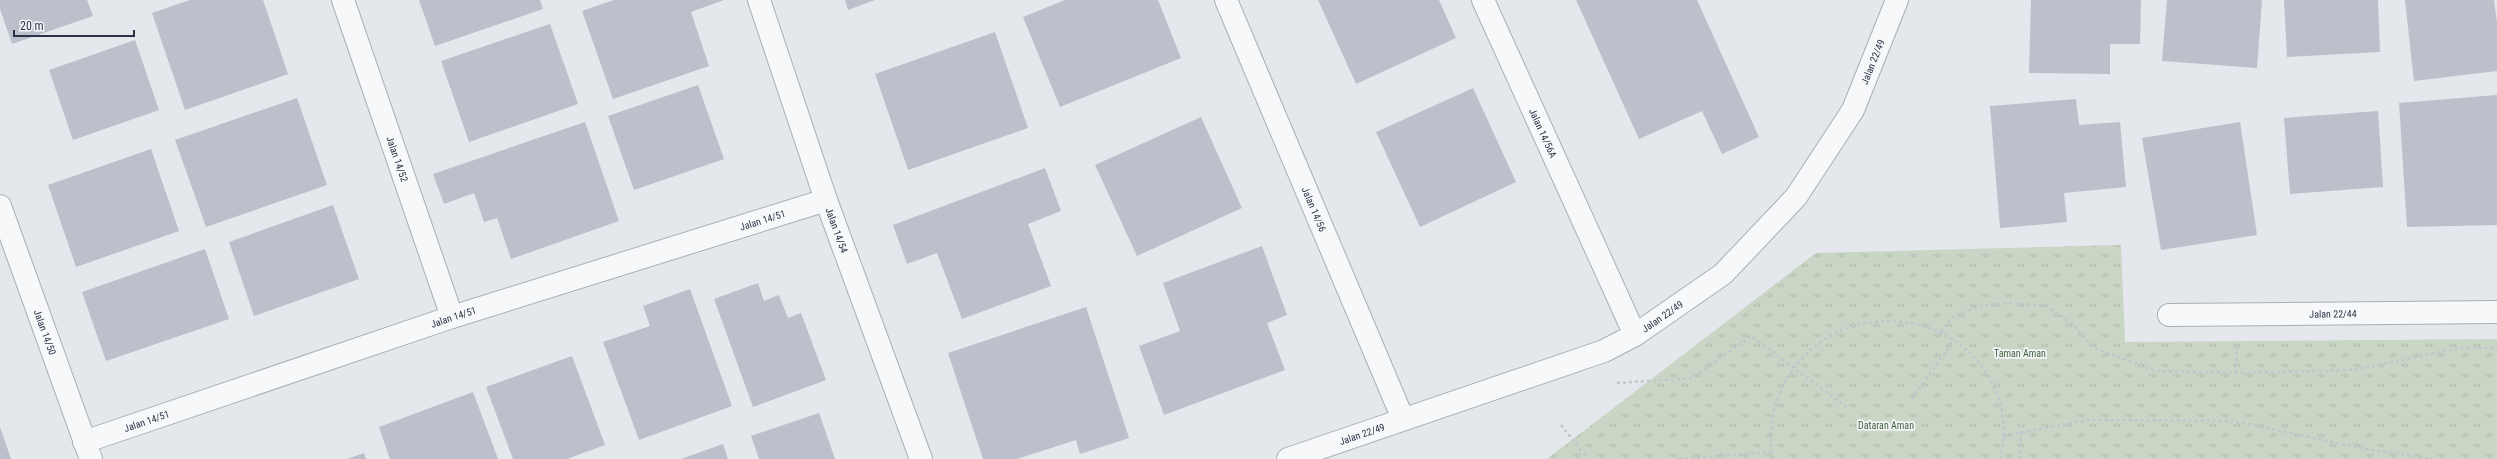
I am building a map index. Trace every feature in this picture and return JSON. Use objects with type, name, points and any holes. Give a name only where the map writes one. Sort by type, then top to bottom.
[{"type":"street","name":"Jalan 14/52","points":[[343,0],[452,318]]},
{"type":"street","name":"Jalan 14/54","points":[[758,0],[826,200],[922,459]]},
{"type":"street","name":"Jalan 14/56","points":[[1226,0],[1403,419]]},
{"type":"street","name":"Jalan 14/56A","points":[[1483,0],[1635,335]]},
{"type":"street","name":"Jalan 22/49","points":[[1288,459],[1604,351],[1635,335],[1723,274],[1796,197],[1853,110],[1897,0]]},
{"type":"street","name":"Jalan 14/51","points":[[87,450],[452,318],[826,200]]},
{"type":"street","name":"Jalan 14/50","points":[[0,206],[87,450]]},
{"type":"street","name":"Jalan 22/44","points":[[2169,315],[2497,312]]},
{"type":"path","points":[[1773,459],[1771,452],[1771,422],[1778,393],[1794,367],[1816,344],[1839,331],[1877,320],[1910,322],[1941,332],[1954,340],[1974,359],[1990,382],[2000,408],[2004,436],[2000,459]]},
{"type":"path","points":[[1604,351],[1616,383],[1692,378],[1751,336],[1849,409]]},
{"type":"path","points":[[1912,398],[1954,340]]},
{"type":"path","points":[[2004,436],[2088,420],[2233,421],[2366,449],[2432,459]]},
{"type":"path","points":[[1561,425],[1588,459]]},
{"type":"path","points":[[2019,459],[2021,432]]},
{"type":"path","points":[[1679,459],[1771,452]]},
{"type":"green space","name":"Taman Aman","points":[[2121,245],[2125,342],[2497,339],[2497,459],[1547,459],[1816,253]]},
{"type":"building","points":[[0,0],[87,0],[93,16],[12,44],[0,9]]},
{"type":"building","points":[[190,0],[263,0],[288,74],[185,110],[152,13]]},
{"type":"building","points":[[419,0],[540,0],[543,9],[435,46]]},
{"type":"building","points":[[614,0],[724,0],[691,12],[709,66],[613,99],[582,11]]},
{"type":"building","points":[[845,0],[875,0],[848,10]]},
{"type":"building","points":[[1065,0],[1158,0],[1181,58],[1060,107],[1023,17]]},
{"type":"building","points":[[1318,0],[1439,0],[1456,38],[1356,84]]},
{"type":"building","points":[[1576,0],[1697,0],[1759,137],[1722,154],[1702,111],[1639,139]]},
{"type":"building","points":[[2031,0],[2141,0],[2140,44],[2110,44],[2110,74],[2029,73]]},
{"type":"building","points":[[2167,0],[2262,0],[2257,68],[2162,61]]},
{"type":"building","points":[[2284,0],[2378,0],[2380,52],[2287,57]]},
{"type":"building","points":[[2405,0],[2494,0],[2497,23],[2497,71],[2414,81]]},
{"type":"building","points":[[550,24],[578,104],[469,142],[441,61]]},
{"type":"building","points":[[995,32],[1028,128],[908,170],[875,74]]},
{"type":"building","points":[[135,40],[159,110],[73,140],[49,70]]},
{"type":"building","points":[[698,85],[724,159],[634,190],[608,116]]},
{"type":"building","points":[[1473,88],[1516,182],[1420,227],[1376,132]]},
{"type":"building","points":[[2497,95],[2497,225],[2407,227],[2399,103]]},
{"type":"building","points":[[297,98],[327,185],[206,227],[175,140]]},
{"type":"building","points":[[2076,99],[2079,125],[2120,122],[2126,187],[2064,193],[2067,222],[2000,228],[1990,106]]},
{"type":"building","points":[[2378,111],[2383,187],[2290,194],[2284,118]]},
{"type":"building","points":[[1201,117],[1242,208],[1137,256],[1095,165]]},
{"type":"building","points":[[585,122],[619,221],[511,259],[497,218],[484,222],[474,193],[444,204],[433,174]]},
{"type":"building","points":[[2240,122],[2257,235],[2161,250],[2142,138]]},
{"type":"building","points":[[151,149],[179,231],[76,267],[48,185]]},
{"type":"building","points":[[1045,168],[1061,211],[1028,224],[1051,286],[962,319],[937,253],[907,264],[893,225]]},
{"type":"building","points":[[333,205],[359,279],[254,316],[229,242]]},
{"type":"building","points":[[1262,246],[1287,315],[1267,323],[1285,370],[1164,415],[1139,346],[1180,331],[1163,283]]},
{"type":"building","points":[[205,249],[229,319],[106,361],[82,292]]},
{"type":"building","points":[[758,283],[764,301],[779,295],[788,318],[801,313],[826,380],[753,407],[714,299]]},
{"type":"building","points":[[690,289],[732,406],[639,440],[603,342],[650,326],[643,306]]},
{"type":"building","points":[[1086,307],[1129,438],[1080,454],[1076,440],[1017,459],[983,459],[948,353]]},
{"type":"building","points":[[572,356],[605,445],[567,459],[513,459],[486,387]]},
{"type":"building","points":[[473,392],[498,459],[390,459],[379,427]]},
{"type":"building","points":[[819,413],[835,459],[759,459],[751,436]]},
{"type":"building","points":[[0,427],[11,459],[0,459]]},
{"type":"building","points":[[723,444],[728,459],[681,459]]},
{"type":"building","points":[[364,453],[366,459],[347,459]]},
{"type":"park label","name":"Dataran Aman","points":[[1886,425]]}]
